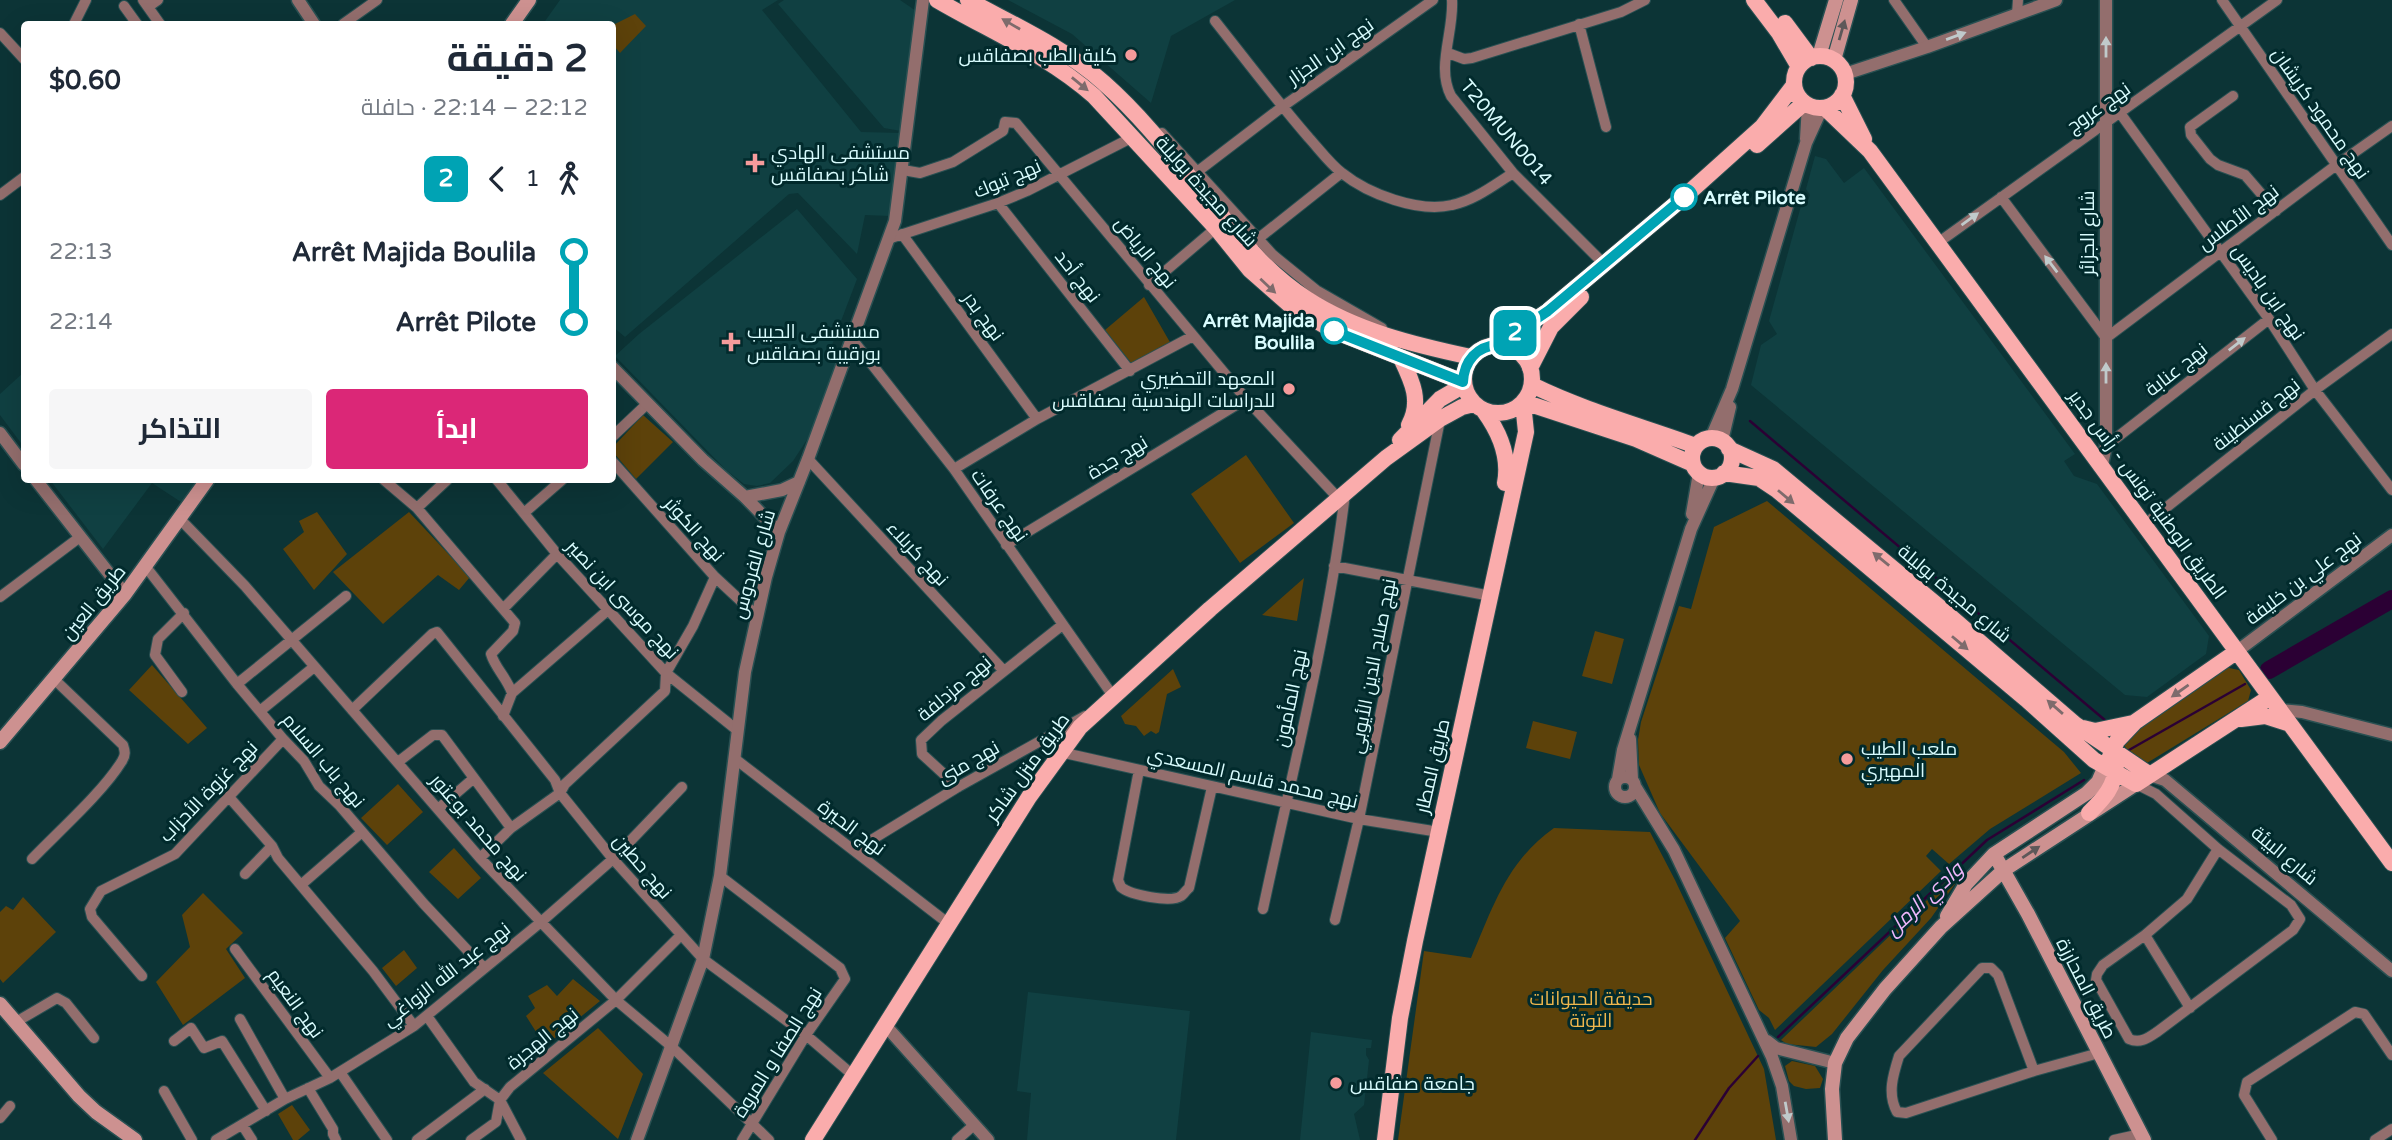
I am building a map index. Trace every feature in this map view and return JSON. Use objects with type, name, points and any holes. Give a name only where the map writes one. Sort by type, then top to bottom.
[{"type":"main road","points":[[514,21],[529,0]]},
{"type":"main road","name":"شارع مجيدة بوليلة","points":[[968,0],[1080,64],[1127,106],[1194,175],[1276,275],[1306,299],[1372,331],[1431,349],[1471,357]]},
{"type":"main road","points":[[1755,0],[1779,33],[1816,60],[1845,74],[1842,95],[1832,105],[1815,106],[1566,310],[1542,342],[1531,368],[1532,385],[1523,402],[1505,413],[1479,408],[1467,396],[1464,373],[1471,357],[1483,348],[1498,345],[1548,311],[1684,197],[1762,127],[1794,85]]},
{"type":"main road","points":[[1768,0],[1816,60]]},
{"type":"main road","points":[[1816,60],[1836,0]]},
{"type":"main road","points":[[1815,106],[1796,92],[1795,75],[1816,60],[1851,0]]},
{"type":"main road","name":"شارع مجيدة بوليلة","points":[[928,1],[1050,63],[1076,80],[1216,228],[1250,270],[1291,306],[1334,331],[1464,384]]},
{"type":"main road","name":"الطريق الوطنية تونس - رأس جدير","points":[[1842,95],[1870,150],[2392,863]]},
{"type":"main road","name":"الطريق الوطنية تونس - رأس جدير","points":[[1815,106],[1870,150]]},
{"type":"main road","points":[[1498,345],[1518,351],[1531,368]]},
{"type":"main road","points":[[1401,358],[1412,383],[1416,404],[1404,435]]},
{"type":"main road","name":"طريق منزل شاكر","points":[[1385,458],[1440,399],[1464,384]]},
{"type":"main road","points":[[1532,385],[1612,419],[1696,446]]},
{"type":"main road","name":"شارع مجيدة بوليلة","points":[[1523,402],[1636,439],[1707,472],[1759,478],[1777,490],[2026,699],[2094,760],[2136,784]]},
{"type":"main road","name":"طريق المطار","points":[[1374,1140],[1391,1016],[1486,595],[1526,432],[1523,402]]},
{"type":"main road","name":"طريق منزل شاكر","points":[[818,1137],[885,1025],[1029,797],[1080,727],[1385,458],[1440,419],[1462,407],[1479,408]]},
{"type":"main road","name":"طريق المطار","points":[[1479,408],[1498,435],[1506,455],[1508,470],[1486,595]]},
{"type":"main road","points":[[1700,442],[1721,443],[1731,460],[1707,472],[1693,451],[1700,442]]},
{"type":"main road","name":"شارع مجيدة بوليلة","points":[[1721,443],[1773,469],[2076,725],[2150,775]]},
{"type":"main road","name":"طريق العين","points":[[0,742],[125,594],[205,483]]},
{"type":"main road","points":[[2089,813],[2114,783],[2110,769],[2113,750],[2120,736],[2135,722],[2236,652]]},
{"type":"main road","points":[[1835,1140],[1832,1089],[1835,1063],[1844,1044],[1868,1009],[1941,927],[2004,870],[2089,813],[2238,719],[2275,704]]},
{"type":"main road","points":[[2238,719],[2265,716],[2291,724]]},
{"type":"main road","points":[[2076,725],[2095,731],[2135,722]]},
{"type":"main road","points":[[1941,927],[1966,884],[1994,854],[2087,793],[2110,769]]},
{"type":"main road","name":"طريق المطار","points":[[1385,1140],[1400,1018],[1434,831]]},
{"type":"main road","name":"طريق المحارزة","points":[[1994,854],[2142,1137]]},
{"type":"main road","points":[[0,1004],[79,1096],[135,1140]]},
{"type":"street","points":[[76,21],[86,0]]},
{"type":"street","points":[[158,0],[146,4],[158,21]]},
{"type":"street","points":[[298,0],[309,21]]},
{"type":"street","points":[[347,21],[377,0]]},
{"type":"street","name":"نهج ابن الجزار","points":[[1194,175],[1282,107],[1433,0]]},
{"type":"street","name":"T20MUN0014","points":[[1452,0],[1444,79],[1451,96],[1513,173],[1603,263]]},
{"type":"street","points":[[1448,53],[1464,59],[1472,58],[1630,9],[1646,0]]},
{"type":"street","points":[[1894,0],[1927,47]]},
{"type":"street","points":[[2017,14],[2018,0]]},
{"type":"street","points":[[1845,74],[2056,0]]},
{"type":"street","name":"شارع الجزائر","points":[[2102,465],[2106,446],[2106,0]]},
{"type":"street","name":"نهج محمود كريشان","points":[[2222,0],[2392,246]]},
{"type":"street","name":"نهج عروج","points":[[1938,242],[2277,0]]},
{"type":"street","name":"شارع الفردوس","points":[[637,1140],[703,959],[720,876],[745,672],[779,532],[852,339],[896,236],[895,221],[928,1]]},
{"type":"street","points":[[124,6],[135,21]]},
{"type":"street","name":"نهج ابن الجزار","points":[[1215,21],[1282,107]]},
{"type":"street","points":[[1579,24],[1606,127]]},
{"type":"street","points":[[0,33],[21,55]]},
{"type":"street","points":[[2233,96],[2190,127],[2191,135],[2210,159],[2245,175],[2276,211]]},
{"type":"street","points":[[1721,443],[1732,389],[1815,106]]},
{"type":"street","points":[[1282,107],[1341,173],[1396,200],[1440,207],[1463,202],[1476,197],[1513,173]]},
{"type":"street","name":"نهج ابن باديس","points":[[2120,113],[2269,319],[2315,390],[2392,490]]},
{"type":"street","name":"نهج الرياض","points":[[903,170],[920,173],[953,162],[1003,131],[1005,122],[1016,123],[1246,399],[1342,496]]},
{"type":"street","name":"نهج الأطلس","points":[[2106,338],[2392,126]]},
{"type":"street","name":"نهج تبوك","points":[[896,236],[998,203],[1131,138]]},
{"type":"street","points":[[1252,243],[1341,173]]},
{"type":"street","points":[[0,195],[21,179]]},
{"type":"street","points":[[2001,197],[2106,338]]},
{"type":"street","name":"نهج أحد","points":[[998,203],[1130,371]]},
{"type":"street","points":[[1149,285],[1216,228]]},
{"type":"street","name":"نهج بدر","points":[[896,236],[1037,419]]},
{"type":"street","name":"نهج عنابة","points":[[2106,446],[2269,319]]},
{"type":"street","name":"نهج قسنطينة","points":[[2144,525],[2315,390],[2392,334]]},
{"type":"street","points":[[954,469],[1037,419],[1193,336]]},
{"type":"street","name":"نهج عرفات","points":[[852,339],[954,469],[1113,696]]},
{"type":"street","points":[[616,371],[703,460],[779,532]]},
{"type":"street","name":"نهج جدة","points":[[1006,545],[1246,399]]},
{"type":"street","points":[[616,433],[648,403]]},
{"type":"street","name":"نهج صلاح الدين الأيوبي","points":[[1335,920],[1359,819],[1440,419]]},
{"type":"street","points":[[0,433],[21,461]]},
{"type":"street","name":"نهج كربلاء","points":[[808,459],[1003,670]]},
{"type":"street","name":"نهج الكوثر","points":[[616,466],[715,577],[757,616]]},
{"type":"street","points":[[1624,797],[1633,794],[1623,750],[1707,472]]},
{"type":"street","points":[[745,497],[782,490],[799,482]]},
{"type":"street","points":[[38,483],[125,594]]},
{"type":"street","points":[[388,483],[417,508],[515,623],[513,631],[491,654],[493,661],[508,680],[512,693]]},
{"type":"street","points":[[417,508],[444,483]]},
{"type":"street","name":"نهج موسى ابن نصير","points":[[499,483],[557,554],[666,673],[737,730]]},
{"type":"street","points":[[524,513],[559,483]]},
{"type":"street","name":"نهج المأمون","points":[[1263,909],[1334,566],[1342,496]]},
{"type":"street","name":"نهج محمد بوعتور","points":[[180,519],[245,586],[480,858],[616,1000],[672,1047],[769,1140]]},
{"type":"street","name":"نهج علي بن خليفة","points":[[2236,652],[2392,536]]},
{"type":"street","points":[[0,597],[80,537]]},
{"type":"street","points":[[504,608],[557,554]]},
{"type":"street","points":[[1334,566],[1406,582],[1486,595]]},
{"type":"street","name":"نهج باب السلام","points":[[146,567],[237,684],[304,761],[319,786],[340,806],[424,904],[484,968]]},
{"type":"street","points":[[480,858],[511,828],[560,793],[565,783],[666,691],[666,673],[693,626],[715,577]]},
{"type":"street","points":[[237,684],[346,596]]},
{"type":"street","points":[[503,716],[512,693],[608,610]]},
{"type":"street","points":[[182,692],[155,655],[158,639],[184,613]]},
{"type":"street","name":"نهج مزدلفة","points":[[958,787],[922,754],[921,740],[940,721],[1003,670],[1062,626]]},
{"type":"street","name":"نهج حطين","points":[[352,710],[437,632],[555,780],[560,793],[680,936],[703,959],[806,1035],[854,1076]]},
{"type":"street","points":[[260,711],[314,667]]},
{"type":"street","points":[[32,859],[102,785],[123,759],[125,752],[123,745],[54,679]]},
{"type":"street","points":[[2275,704],[2392,735]]},
{"type":"street","name":"نهج منى","points":[[855,850],[958,787],[1101,708]]},
{"type":"street","points":[[398,762],[433,735],[442,735],[511,828]]},
{"type":"street","name":"نهج غزوة الأحزاب","points":[[142,976],[92,918],[90,909],[102,891],[175,854],[283,739]]},
{"type":"street","name":"نهج محمد قاسم المسعدي","points":[[1060,752],[1359,819],[1434,831]]},
{"type":"street","name":"نهج الحيرة","points":[[734,758],[949,924]]},
{"type":"street","points":[[1139,770],[1118,880],[1121,887],[1133,894],[1172,899],[1182,896],[1189,888],[1212,787]]},
{"type":"street","name":"شارع البيئة","points":[[2150,775],[2165,780],[2392,971]]},
{"type":"street","points":[[439,808],[474,778]]},
{"type":"street","points":[[1629,782],[1615,788],[1618,794],[1659,825]]},
{"type":"street","points":[[1629,782],[1674,850],[1763,1038],[1777,1069],[1791,1140]]},
{"type":"street","points":[[2136,784],[2156,794],[2218,849],[2291,905],[2298,913],[2300,921],[2293,930],[2190,1008],[2145,1040],[2133,1041],[2127,1037],[2096,978],[2103,965],[2145,936],[2187,899],[2218,849]]},
{"type":"street","name":"نهج عبد الله الزواغي","points":[[216,1140],[285,1099],[330,1078],[414,1026],[613,859],[682,787]]},
{"type":"street","points":[[229,797],[272,846],[278,858],[302,884],[414,1026]]},
{"type":"street","points":[[302,884],[362,832]]},
{"type":"street","points":[[245,874],[272,846]]},
{"type":"street","name":"نهج الصفا و المروة","points":[[720,876],[840,968],[845,979],[806,1035],[742,1140]]},
{"type":"street","name":"نهج الهجرة","points":[[471,1140],[496,1122],[500,1100],[510,1087],[616,1000],[680,936]]},
{"type":"street","points":[[2145,936],[2190,1008]]},
{"type":"street","name":"نهج النعيم","points":[[234,949],[330,1078]]},
{"type":"street","points":[[2034,1071],[1998,975],[1991,968],[1982,968],[1899,1056],[1891,1101],[1897,1112],[1906,1113],[2034,1071],[2099,1053]]},
{"type":"street","points":[[16,1022],[57,998],[66,1003],[94,1038]]},
{"type":"street","points":[[2272,1140],[2244,1095],[2247,1082],[2356,1012],[2364,1014],[2392,1055]]},
{"type":"street","points":[[427,1016],[474,1082],[500,1100],[521,1140]]},
{"type":"street","points":[[240,1019],[285,1099]]},
{"type":"street","points":[[885,1025],[988,1140]]},
{"type":"street","points":[[174,1041],[191,1028],[204,1048],[222,1041],[266,1111]]},
{"type":"street","points":[[1763,1038],[1776,1048],[1835,1063]]},
{"type":"street","points":[[1777,1069],[1782,1060],[1792,1052]]},
{"type":"street","points":[[340,1072],[387,1140]]},
{"type":"street","points":[[308,1088],[333,1129],[336,1140]]},
{"type":"street","points":[[417,1140],[485,1089]]},
{"type":"street","points":[[164,1091],[192,1140]]},
{"type":"street","points":[[0,1118],[10,1106]]},
{"type":"street","points":[[957,1140],[974,1125]]},
{"type":"street","points":[[243,1126],[252,1140]]},
{"type":"street","points":[[2375,1140],[2392,1129]]},
{"type":"street","points":[[2114,1140],[2142,1137]]},
{"type":"shaded area","name":"مستشفى الهادي شاكر بصفاقس","points":[[560,0],[778,0],[762,10],[861,132],[901,133],[891,216],[865,215],[857,254],[798,193],[789,194],[625,337],[616,329],[616,21],[545,21]]},
{"type":"shaded area","points":[[784,0],[900,0],[919,13],[901,131],[884,128],[778,4]]},
{"type":"shaded area","name":"كلية الطب بصفاقس","points":[[1008,0],[1235,0],[1171,36],[1151,103],[1072,34]]},
{"type":"shaded area","points":[[1815,156],[1826,159],[1844,183],[1864,168],[2075,454],[2064,461],[2074,476],[2097,484],[2209,636],[2206,654],[2147,697],[2125,695],[1751,385],[1761,345],[1777,334],[1769,321],[1801,206],[1806,205],[1810,195],[1806,189]]},
{"type":"shaded area","name":"مستشفى الحبيب بورقيبة بصفاقس","points":[[797,209],[857,279],[830,350],[837,360],[812,432],[793,461],[770,483],[757,486],[744,484],[726,470],[616,357],[639,334]]},
{"type":"shaded area","points":[[21,375],[21,443],[0,415],[0,394]]},
{"type":"shaded area","points":[[52,483],[152,483],[103,549]]},
{"type":"shaded area","points":[[152,483],[196,483],[181,502]]},
{"type":"shaded area","points":[[1028,992],[1190,1011],[1176,1140],[1027,1140],[1031,1093],[1017,1091]]},
{"type":"shaded area","name":"جامعة صفاقس","points":[[1311,1032],[1372,1040],[1371,1048],[1366,1048],[1369,1060],[1364,1105],[1354,1114],[1360,1140],[1300,1140]]},
{"type":"green space","points":[[635,14],[646,26],[620,53],[616,48],[616,24]]},
{"type":"green space","points":[[1144,297],[1171,344],[1132,364],[1105,330]]},
{"type":"green space","points":[[643,415],[673,442],[636,479],[616,456],[616,444]]},
{"type":"green space","points":[[1246,455],[1294,523],[1240,563],[1191,494]]},
{"type":"green space","name":"ملعب الطيب المهيري","points":[[1767,501],[2064,752],[2081,773],[1990,829],[1949,864],[1932,849],[1926,856],[1941,871],[1775,1030],[1769,1018],[1759,1010],[1725,938],[1740,921],[1660,813],[1639,765],[1638,740],[1641,722],[1679,606],[1691,609],[1714,527]]},
{"type":"green space","points":[[317,512],[347,554],[314,590],[283,549],[304,532],[299,521]]},
{"type":"green space","points":[[409,512],[470,577],[459,590],[438,575],[383,624],[333,572]]},
{"type":"green space","points":[[1304,578],[1297,621],[1262,615]]},
{"type":"green space","points":[[1595,631],[1624,639],[1612,684],[1582,676]]},
{"type":"green space","points":[[152,665],[207,728],[188,744],[129,690]]},
{"type":"green space","points":[[2224,667],[2239,670],[2251,690],[2248,701],[2147,763],[2131,754],[2124,745],[2146,723]]},
{"type":"green space","points":[[1173,669],[1181,687],[1167,694],[1159,732],[1156,734],[1151,731],[1144,736],[1136,726],[1125,724],[1121,716]]},
{"type":"green space","points":[[1533,721],[1577,732],[1570,759],[1526,748]]},
{"type":"green space","points":[[398,784],[423,812],[387,845],[361,818]]},
{"type":"green space","name":"حديقة الحيوانات التوتة","points":[[1554,828],[1650,832],[1764,1069],[1776,1140],[1398,1140],[1424,951],[1471,958],[1503,886],[1513,870],[1524,855]]},
{"type":"green space","points":[[454,848],[481,878],[458,899],[429,872]]},
{"type":"green space","points":[[1949,879],[1955,884],[1931,918],[1883,970],[1832,1034],[1816,1047],[1787,1044],[1781,1040]]},
{"type":"green space","points":[[203,893],[243,933],[226,949],[245,978],[183,1025],[156,982],[190,947],[182,915]]},
{"type":"green space","points":[[23,897],[56,932],[3,983],[0,979],[0,912],[6,906],[13,910]]},
{"type":"green space","points":[[404,950],[417,968],[396,986],[382,968]]},
{"type":"green space","points":[[573,979],[600,1001],[545,1046],[526,1016],[535,1008],[528,996],[547,985],[557,996]]},
{"type":"green space","points":[[598,1028],[643,1074],[618,1139],[543,1073]]},
{"type":"green space","points":[[1792,1061],[1815,1066],[1823,1079],[1820,1088],[1794,1086],[1789,1081],[1785,1066]]},
{"type":"green space","points":[[292,1105],[310,1130],[298,1140],[293,1140],[278,1114]]},
{"type":"waterway","points":[[1750,421],[2106,721]]},
{"type":"waterway","name":"وادي الرمل","points":[[2269,670],[2392,599]]},
{"type":"waterway","name":"وادي الرمل","points":[[2129,750],[2245,684]]},
{"type":"waterway","name":"وادي الرمل","points":[[1778,1037],[1987,840],[2084,780]]},
{"type":"waterway","name":"وادي الرمل","points":[[1695,1140],[1729,1088],[1758,1056]]},
{"type":"bus line","name":"2","points":[[1334,331],[1463,382],[1466,365],[1471,357],[1483,348],[1498,345],[1548,311],[1684,197]]},
{"type":"place","name":"كلية الطب بصفاقس","points":[[1131,55]]},
{"type":"place","name":"مستشفى الهادي شاكر بصفاقس","points":[[755,163]]},
{"type":"place","name":"Arrêt Pilote","points":[[1684,197]]},
{"type":"place","name":"Arrêt Majida Boulila","points":[[1334,331]]},
{"type":"place","name":"مستشفى الحبيب بورقيبة بصفاقس","points":[[731,342]]},
{"type":"place","name":"المعهد التحضيري للدراسات الهندسية بصفاقس","points":[[1289,389]]},
{"type":"place","name":"ملعب الطيب المهيري","points":[[1847,759]]},
{"type":"place","name":"جامعة صفاقس","points":[[1336,1083]]}]
